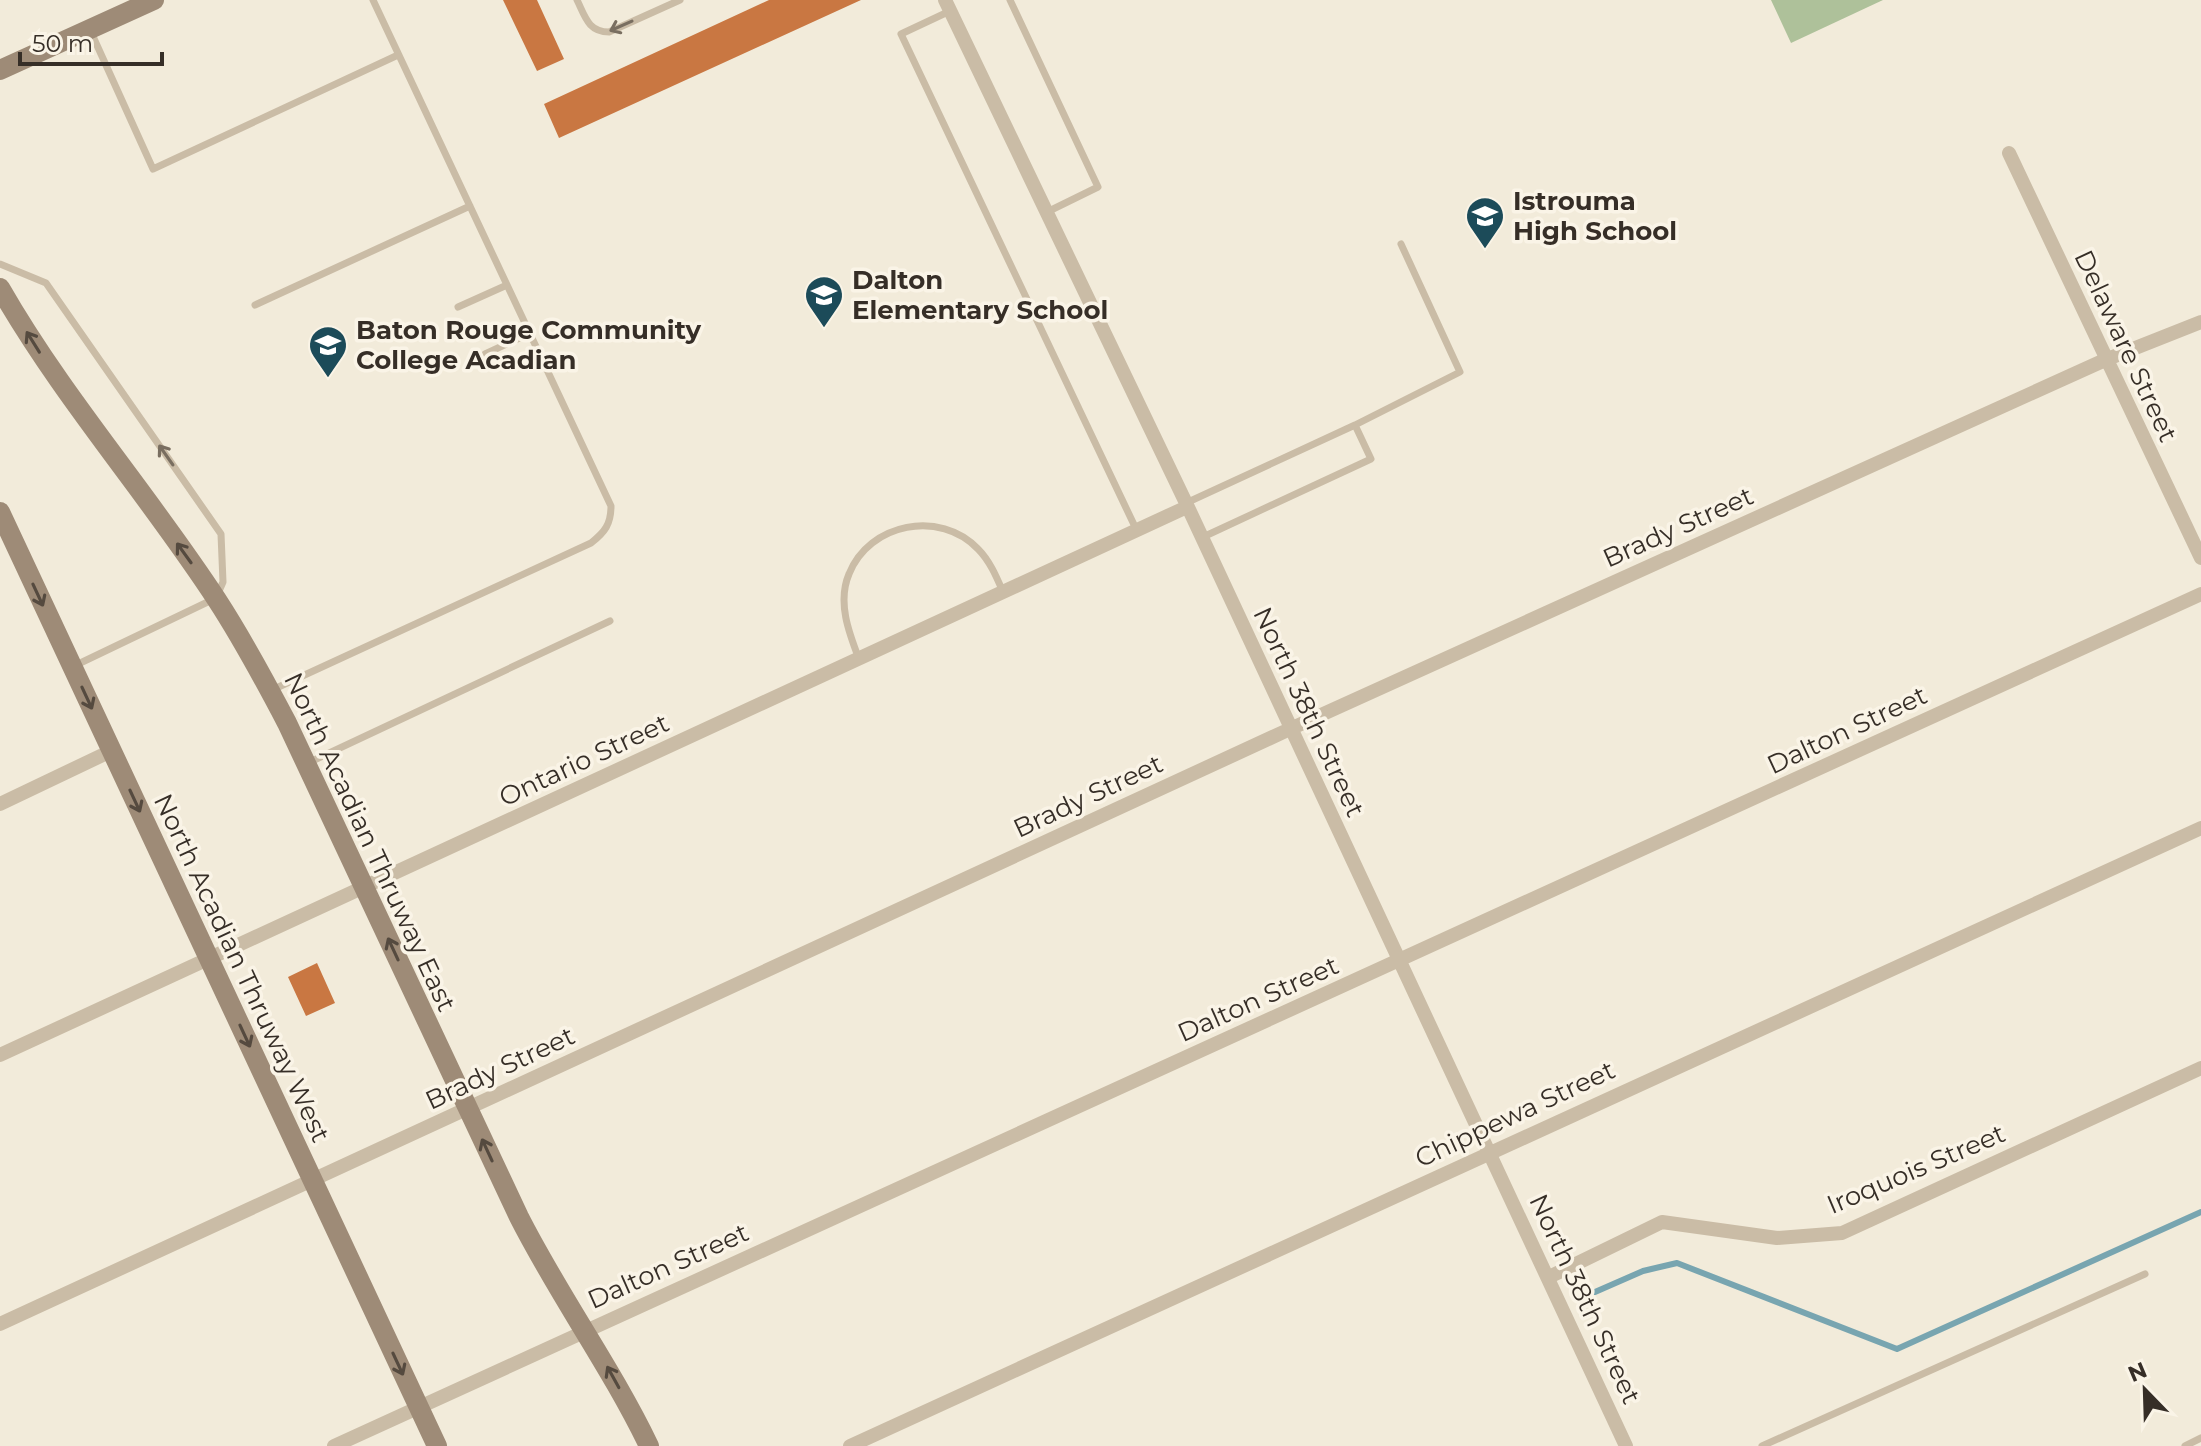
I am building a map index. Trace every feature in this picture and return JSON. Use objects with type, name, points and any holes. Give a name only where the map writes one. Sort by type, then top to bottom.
[{"type":"street","points":[[0,70],[154,0]]},
{"type":"street","name":"North 38th Street","points":[[948,6],[1187,505],[1625,1443]]},
{"type":"street","name":"Delaware Street","points":[[2009,153],[2201,558]]},
{"type":"street","name":"North Acadian Thruway East","points":[[0,288],[48,365],[216,598],[270,691],[535,1248],[612,1374],[649,1446]]},
{"type":"street","name":"Brady Street","points":[[0,1324],[1290,729],[2105,360],[2201,322]]},
{"type":"street","name":"Ontario Street","points":[[0,1055],[1137,531],[1187,505]]},
{"type":"street","name":"North Acadian Thruway West","points":[[0,512],[437,1446]]},
{"type":"street","name":"Dalton Street","points":[[334,1446],[2201,594]]},
{"type":"street","points":[[0,804],[111,751]]},
{"type":"street","name":"Chippewa Street","points":[[850,1446],[2201,828]]},
{"type":"street","name":"Iroquois Street","points":[[1549,1277],[1662,1222],[1777,1238],[1842,1233],[2201,1068]]},
{"type":"street","points":[[1608,1446],[1625,1443]]},
{"type":"lane","points":[[270,691],[591,543],[605,532],[611,520],[611,506],[373,0]]},
{"type":"lane","points":[[577,0],[589,26],[599,32],[609,32],[680,0]]},
{"type":"lane","points":[[1010,0],[1098,187],[1047,212]]},
{"type":"lane","points":[[948,6],[901,34],[1137,531]]},
{"type":"lane","points":[[90,30],[153,169],[398,55]]},
{"type":"lane","points":[[255,305],[470,206]]},
{"type":"lane","points":[[1187,505],[1460,372],[1401,244]]},
{"type":"lane","points":[[0,264],[46,283],[221,534],[223,582],[216,598],[72,666]]},
{"type":"lane","points":[[458,307],[507,285]]},
{"type":"lane","points":[[485,354],[530,333]]},
{"type":"lane","points":[[1202,538],[1371,459],[1355,425]]},
{"type":"lane","points":[[859,659],[846,620],[844,595],[849,574],[869,547],[898,528],[924,525],[953,532],[978,548],[1003,592]]},
{"type":"lane","points":[[306,764],[610,621]]},
{"type":"lane","points":[[1762,1446],[2145,1274]]},
{"type":"lane","points":[[2185,1446],[2201,1438]]},
{"type":"green space","points":[[1771,0],[1883,0],[1791,43]]},
{"type":"building","points":[[503,0],[537,0],[564,59],[537,71]]},
{"type":"building","points":[[769,0],[861,0],[559,138],[544,104]]},
{"type":"building","points":[[317,963],[335,1003],[306,1016],[288,977]]},
{"type":"waterway","points":[[1595,1292],[1643,1271],[1677,1263],[1897,1349],[2201,1212]]},
{"type":"place","name":"Istrouma High School","points":[[1485,250]]},
{"type":"place","name":"Dalton Elementary School","points":[[824,329]]},
{"type":"place","name":"Baton Rouge Community College Acadian","points":[[328,379]]}]
